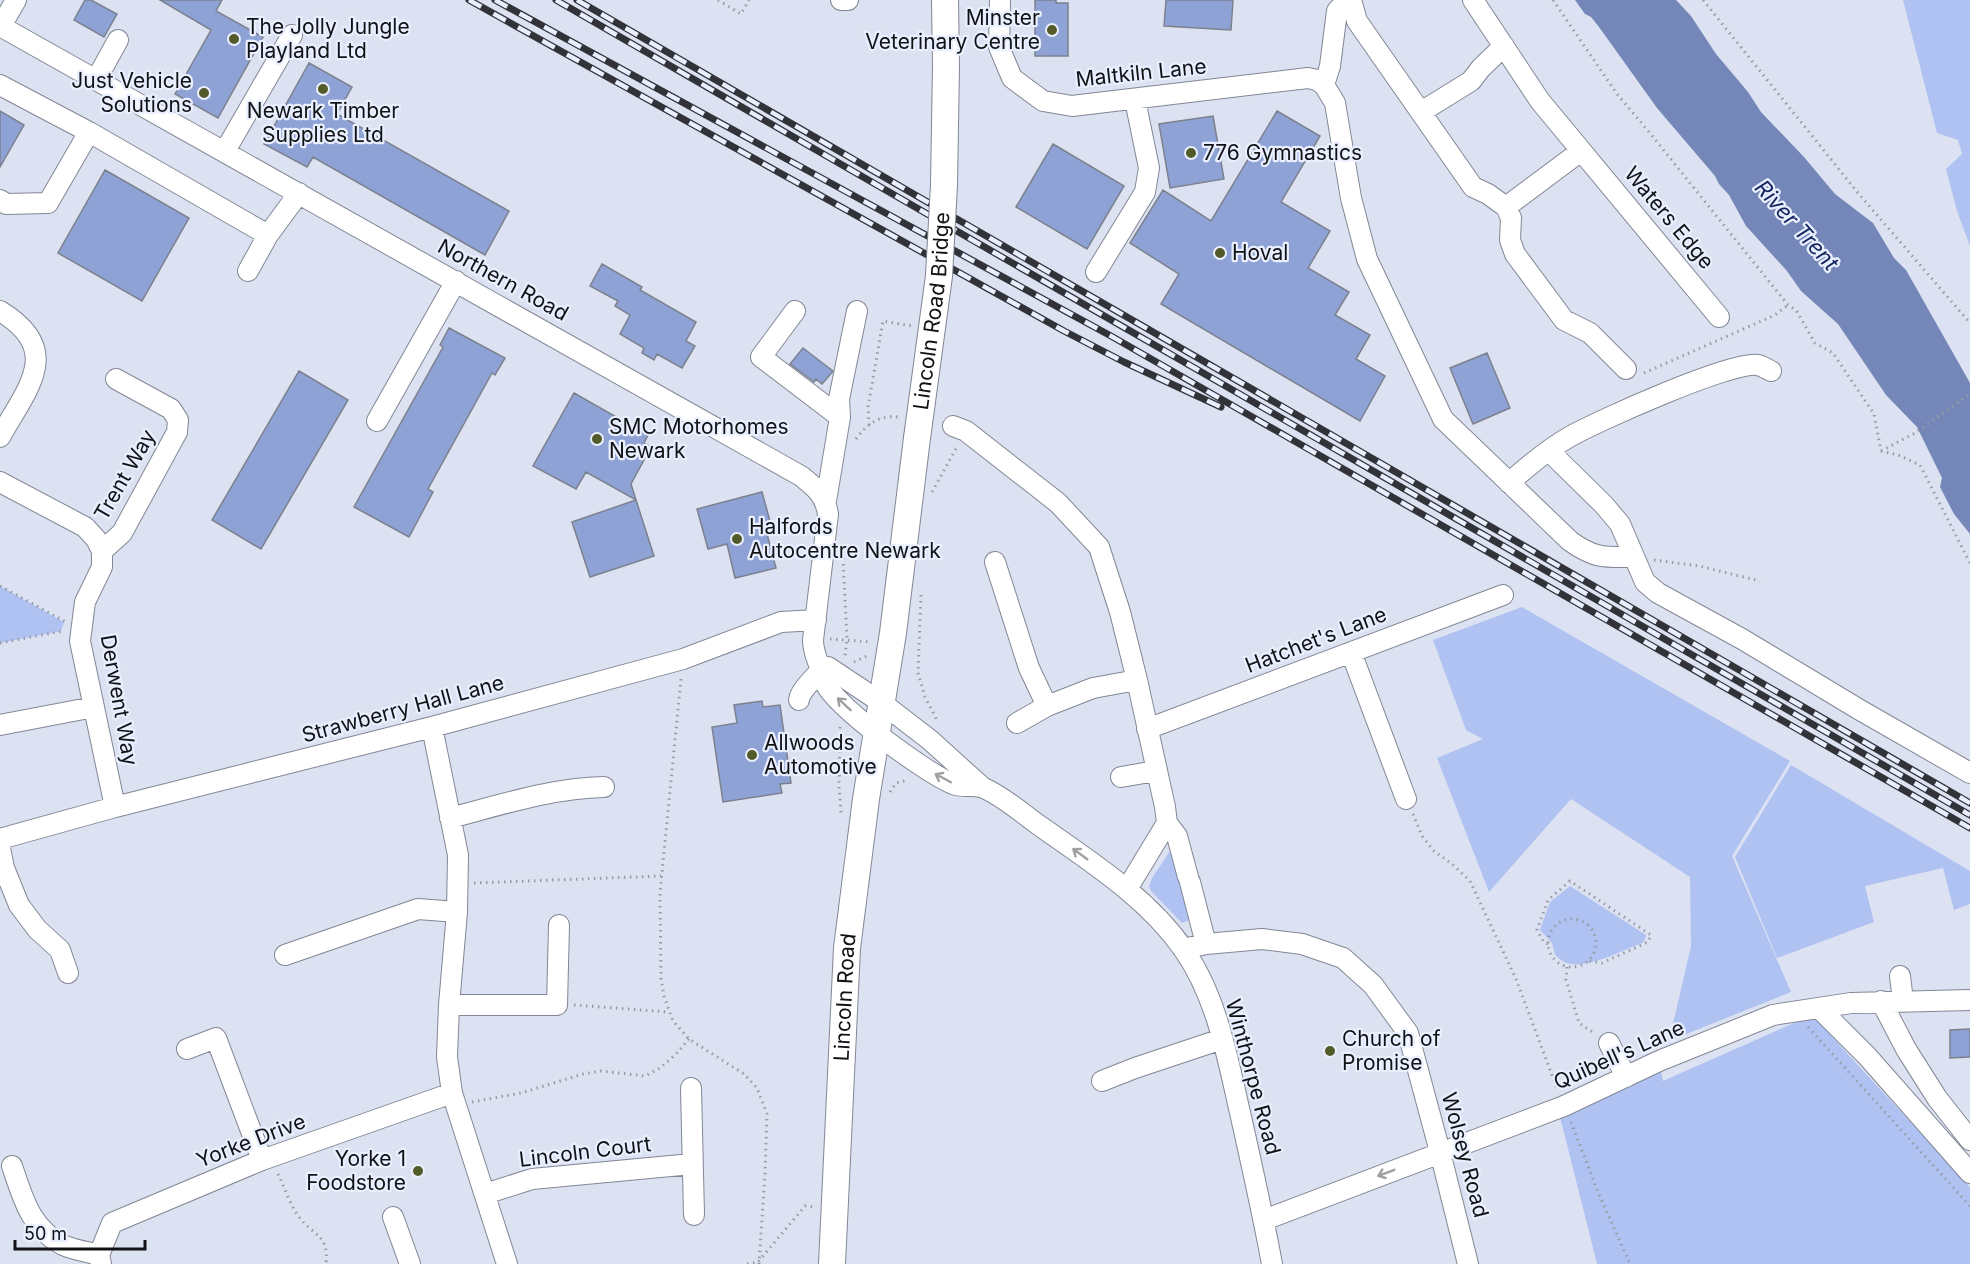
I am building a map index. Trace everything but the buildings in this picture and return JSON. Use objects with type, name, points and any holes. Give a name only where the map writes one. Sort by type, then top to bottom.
[{"type":"main road","name":"Lincoln Road Bridge","points":[[882,703],[893,633],[911,428],[939,276],[944,184],[945,0]]},
{"type":"main road","name":"Lincoln Road","points":[[832,1264],[847,948],[876,732],[882,703]]},
{"type":"street","points":[[0,26],[16,0]]},
{"type":"street","name":"Maltkiln Lane","points":[[1000,0],[999,47],[1012,78],[1043,101],[1072,106],[1308,78],[1324,85]]},
{"type":"street","points":[[1626,369],[1590,333],[1564,320],[1515,254],[1510,240],[1512,218],[1506,207],[1473,187],[1357,21],[1349,0],[1337,11],[1330,66],[1324,85],[1335,103],[1352,198],[1367,259],[1443,419],[1570,542],[1597,557],[1634,557]]},
{"type":"street","name":"Waters Edge","points":[[1473,0],[1540,101],[1719,317]]},
{"type":"street","name":"Northern Road","points":[[0,26],[225,150],[801,476],[818,489],[826,501]]},
{"type":"street","points":[[225,150],[292,35]]},
{"type":"street","points":[[96,80],[118,40]]},
{"type":"street","points":[[1421,112],[1471,81],[1504,46]]},
{"type":"street","points":[[0,85],[88,132],[268,235]]},
{"type":"street","points":[[1096,272],[1145,192],[1149,168],[1135,100]]},
{"type":"street","points":[[0,200],[6,204],[48,203],[88,132]]},
{"type":"street","points":[[1506,207],[1581,151]]},
{"type":"street","points":[[248,271],[268,235],[299,193]]},
{"type":"street","points":[[377,421],[456,281]]},
{"type":"street","points":[[0,311],[24,328],[35,346],[36,357],[36,368],[29,386],[0,437]]},
{"type":"street","points":[[795,311],[761,357],[840,417]]},
{"type":"street","points":[[857,311],[839,399],[840,417],[826,501],[828,514],[813,652],[825,683],[832,693],[876,732]]},
{"type":"street","points":[[1509,483],[1534,460],[1570,437],[1618,413],[1723,372],[1758,365],[1771,371]]},
{"type":"street","name":"Trent Way","points":[[102,551],[122,533],[177,432],[178,420],[171,409],[116,379]]},
{"type":"street","points":[[959,428],[1058,503],[1099,547],[1137,680],[1167,823],[1177,836],[1206,944]]},
{"type":"street","points":[[1549,451],[1610,511],[1620,524],[1645,582],[1658,593],[1742,639],[1970,773]]},
{"type":"street","points":[[0,482],[85,527],[96,539],[102,551]]},
{"type":"street","name":"Derwent Way","points":[[102,551],[102,567],[86,602],[80,641],[115,807]]},
{"type":"street","points":[[995,562],[1029,668],[1047,706]]},
{"type":"street","name":"Hatchet's Lane","points":[[1147,729],[1503,595]]},
{"type":"street","name":"Strawberry Hall Lane","points":[[0,839],[683,659],[781,622],[816,620]]},
{"type":"street","points":[[1352,652],[1406,799]]},
{"type":"street","points":[[799,700],[800,693],[821,669],[828,667],[882,703]]},
{"type":"street","points":[[1017,723],[1047,706],[1093,688],[1137,680]]},
{"type":"street","name":"Winthorpe Road","points":[[882,703],[930,740],[982,787],[1034,821],[1127,889],[1168,929],[1193,963],[1216,1016],[1264,1220],[1272,1264]]},
{"type":"street","points":[[0,726],[94,707]]},
{"type":"street","points":[[432,727],[458,855],[457,912],[447,1057],[454,1100],[507,1264]]},
{"type":"street","name":"Winthorpe Road","points":[[876,732],[930,772],[954,785],[982,787]]},
{"type":"street","points":[[1121,777],[1156,771]]},
{"type":"street","points":[[450,819],[518,800],[604,787]]},
{"type":"street","points":[[1127,889],[1167,823]]},
{"type":"street","points":[[0,848],[4,868],[19,904],[37,929],[60,950],[68,973]]},
{"type":"street","points":[[285,955],[418,909],[457,912]]},
{"type":"street","points":[[449,1005],[556,1005],[559,925]]},
{"type":"street","name":"Wolsey Road","points":[[1183,949],[1206,944],[1262,939],[1302,944],[1343,958],[1373,985],[1408,1033],[1468,1264]]},
{"type":"street","points":[[1900,976],[1903,1001]]},
{"type":"street","name":"Quibell's Lane","points":[[1264,1220],[1564,1106],[1659,1061],[1773,1015],[1881,1001],[1970,1000]]},
{"type":"street","points":[[1881,1001],[1905,1049],[1937,1098],[1970,1140]]},
{"type":"street","points":[[1819,1008],[1867,1056],[1970,1173]]},
{"type":"street","points":[[187,1049],[216,1038],[267,1159]]},
{"type":"street","points":[[1102,1081],[1222,1039]]},
{"type":"street","points":[[1609,1043],[1626,1077]]},
{"type":"street","points":[[691,1088],[694,1215]]},
{"type":"street","name":"Yorke Drive","points":[[100,1260],[112,1223],[267,1159],[454,1100]]},
{"type":"street","name":"Lincoln Court","points":[[485,1194],[532,1179],[692,1164]]},
{"type":"street","points":[[12,1166],[25,1203],[40,1230],[64,1245],[100,1260]]},
{"type":"street","points":[[393,1217],[410,1264]]},
{"type":"path","points":[[718,0],[741,14],[748,0]]},
{"type":"path","points":[[1553,0],[1617,94],[1788,305],[1796,310],[1815,343],[1833,353],[1874,414],[1881,451]]},
{"type":"path","points":[[1703,0],[1858,193],[1970,323]]},
{"type":"path","points":[[1626,369],[1641,375],[1775,315],[1788,305]]},
{"type":"path","points":[[868,425],[868,407],[883,321],[921,328]]},
{"type":"path","points":[[1881,451],[1915,433],[1970,394]]},
{"type":"path","points":[[854,445],[857,437],[868,425],[882,417],[911,428]]},
{"type":"path","points":[[932,493],[959,428]]},
{"type":"path","points":[[1881,451],[1920,465],[1970,563]]},
{"type":"path","points":[[842,547],[847,639],[844,664]]},
{"type":"path","points":[[1634,557],[1699,566],[1760,581]]},
{"type":"path","points":[[0,586],[64,621],[82,626]]},
{"type":"path","points":[[921,586],[918,673],[925,697],[942,729]]},
{"type":"path","points":[[0,643],[82,626]]},
{"type":"path","points":[[830,639],[871,642],[867,655],[849,664]]},
{"type":"path","points":[[683,659],[661,876],[661,978],[668,1012],[673,1022],[689,1039],[744,1074],[757,1088],[767,1114],[759,1263]]},
{"type":"path","points":[[840,726],[839,786],[842,818]]},
{"type":"path","points":[[1406,799],[1422,836],[1434,851],[1452,864],[1470,882],[1516,979],[1598,1192],[1630,1264]]},
{"type":"path","points":[[458,884],[661,876]]},
{"type":"path","points":[[1570,881],[1651,935],[1648,942],[1602,963],[1589,961],[1574,968],[1559,964],[1537,930],[1548,900],[1570,881]]},
{"type":"path","points":[[1548,944],[1551,931],[1561,921],[1575,919],[1583,921],[1589,926],[1597,940],[1596,948],[1589,961]]},
{"type":"path","points":[[1567,967],[1566,980],[1579,1023],[1609,1043]]},
{"type":"path","points":[[556,1005],[668,1012]]},
{"type":"path","points":[[1795,1013],[1970,1206]]},
{"type":"path","points":[[454,1100],[484,1099],[521,1093],[583,1074],[601,1071],[645,1076],[660,1068],[689,1039]]},
{"type":"path","points":[[267,1159],[298,1216],[316,1232],[325,1244],[326,1264]]},
{"type":"path","points":[[747,1264],[759,1263],[805,1206],[835,1209]]},
{"type":"shaded area","points":[[1903,0],[1970,0],[1970,246],[1957,211],[1946,169],[1962,154],[1958,140],[1937,133]]},
{"type":"shaded area","points":[[0,586],[64,622],[61,631],[0,643]]},
{"type":"shaded area","points":[[1522,607],[1790,761],[1732,856],[1791,992],[1669,1041],[1691,946],[1690,877],[1571,799],[1489,892],[1437,758],[1483,739],[1466,730],[1433,640]]},
{"type":"shaded area","points":[[1791,765],[1970,871],[1970,904],[1954,910],[1943,868],[1865,886],[1874,922],[1777,958],[1735,857]]},
{"type":"shaded area","points":[[1172,848],[1192,919],[1182,923],[1151,891],[1149,886]]},
{"type":"shaded area","points":[[1570,886],[1646,935],[1644,942],[1585,964],[1567,963],[1561,960],[1555,955],[1552,943],[1540,930],[1550,902]]},
{"type":"shaded area","points":[[1812,1015],[1970,1187],[1970,1264],[1597,1264],[1558,1109],[1659,1061],[1663,1081]]},
{"type":"water","name":"River Trent","points":[[1575,0],[1676,0],[1691,16],[1716,54],[1748,92],[1761,112],[1835,194],[1873,223],[1894,258],[1906,270],[1970,383],[1970,534],[1954,514],[1940,487],[1942,478],[1917,427],[1886,395],[1838,324],[1801,291],[1787,271],[1746,226],[1729,195],[1715,176],[1657,108],[1599,27],[1591,17],[1585,14]]},
{"type":"railway","points":[[469,0],[1064,331],[1221,407]]},
{"type":"railway","points":[[495,0],[1111,336],[1970,828]]},
{"type":"railway","points":[[556,0],[1970,815]]},
{"type":"railway","points":[[577,0],[1970,803]]},
{"type":"place","name":"Minster Veterinary Centre","points":[[1052,30]]},
{"type":"place","name":"The Jolly Jungle Playland Ltd","points":[[234,39]]},
{"type":"place","name":"Newark Timber Supplies Ltd","points":[[323,89]]},
{"type":"place","name":"Just Vehicle Solutions","points":[[204,93]]},
{"type":"place","name":"776 Gymnastics","points":[[1191,153]]},
{"type":"place","name":"Hoval","points":[[1220,253]]},
{"type":"place","name":"SMC Motorhomes Newark","points":[[597,439]]},
{"type":"place","name":"Halfords Autocentre Newark","points":[[737,539]]},
{"type":"place","name":"Allwoods Automotive","points":[[752,755]]},
{"type":"place","name":"Church of Promise","points":[[1330,1051]]},
{"type":"place","name":"Yorke 1 Foodstore","points":[[418,1171]]}]
